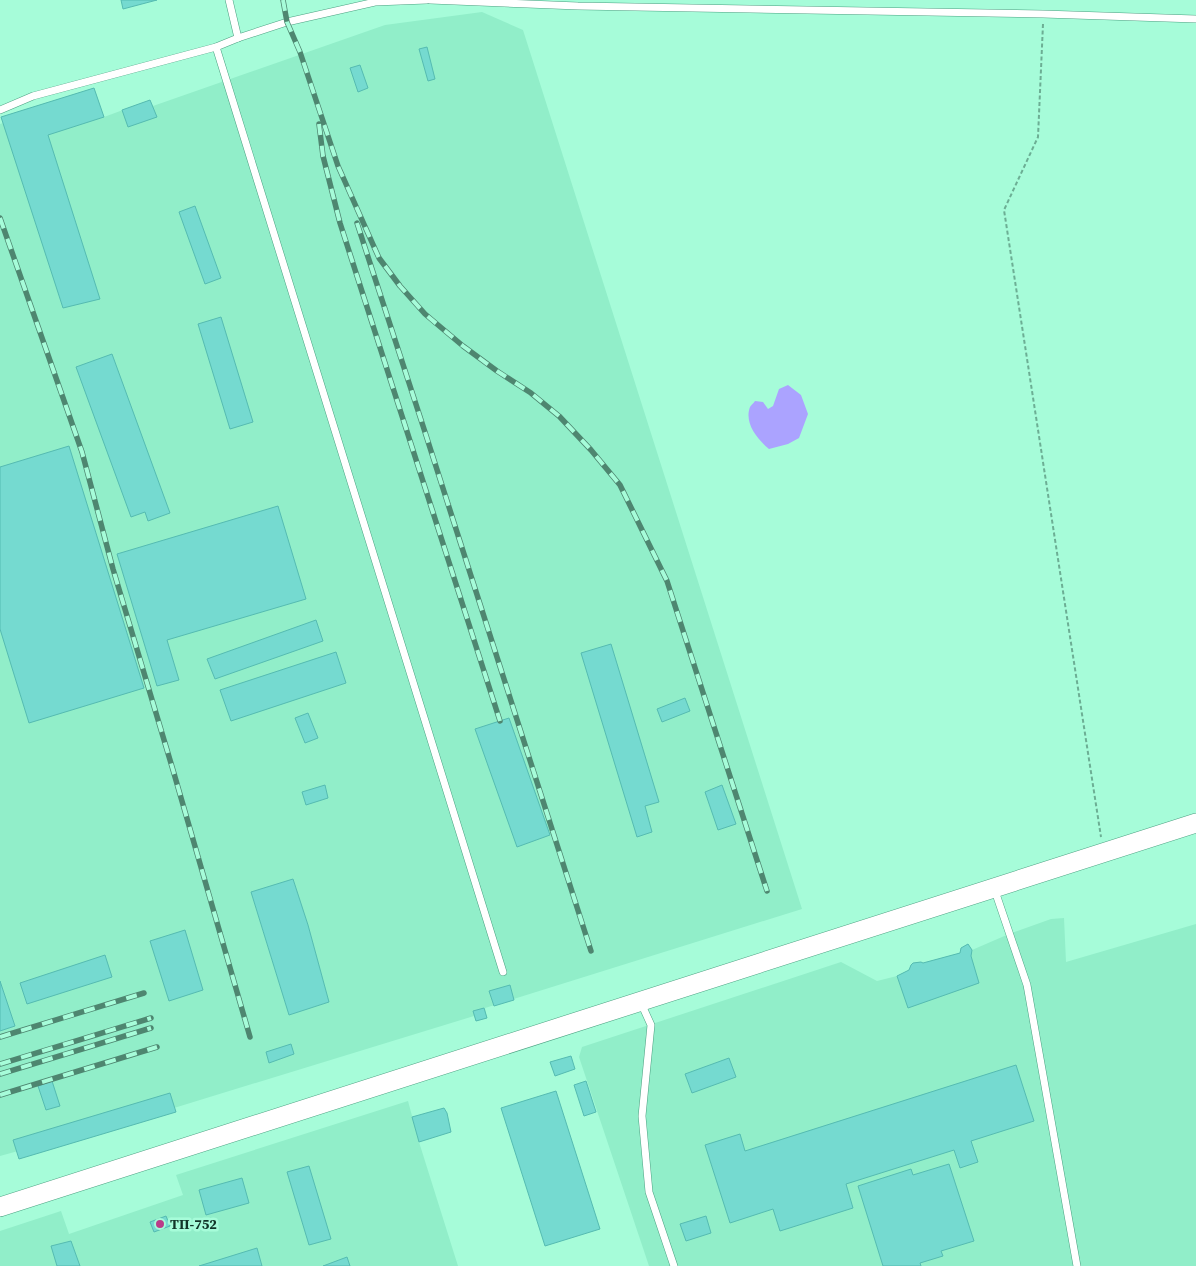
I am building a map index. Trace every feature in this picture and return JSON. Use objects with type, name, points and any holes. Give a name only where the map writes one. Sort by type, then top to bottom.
[{"type":"main road","points":[[0,1206],[1196,823]]},
{"type":"lane","points":[[228,0],[238,38]]},
{"type":"lane","points":[[0,110],[33,96],[216,47],[287,22],[375,2],[428,0],[578,3],[1196,19]]},
{"type":"lane","points":[[216,47],[503,972]]},
{"type":"lane","points":[[994,888],[1027,985],[1077,1266]]},
{"type":"lane","points":[[640,1002],[651,1025],[642,1116],[649,1192],[674,1266]]},
{"type":"path","points":[[1043,14],[1038,137],[1004,210],[1103,853]]},
{"type":"shaded area","points":[[482,12],[523,30],[802,909],[485,1008],[487,1018],[476,1021],[474,1016],[174,1108],[0,1156],[0,124],[3,123],[1,117],[94,88],[104,117],[150,100],[153,106],[385,25]],"holes":[[[293,879],[329,1002],[289,1015],[252,896]]]},
{"type":"shaded area","points":[[788,385],[801,395],[808,414],[799,438],[788,444],[769,449],[756,436],[750,425],[750,407],[755,401],[763,402],[768,409],[773,406],[779,389]]},
{"type":"shaded area","points":[[1064,918],[1066,962],[1196,924],[1196,1266],[649,1266],[579,1057],[582,1047],[841,962],[877,981],[897,976],[909,970],[913,963],[923,963],[960,953],[961,948],[968,944],[972,950],[1051,919]]},
{"type":"shaded area","points":[[408,1101],[458,1266],[0,1266],[0,1231],[61,1211],[69,1234],[183,1195],[176,1175]]},
{"type":"building","points":[[121,0],[157,0],[123,9]]},
{"type":"building","points":[[427,47],[435,79],[428,81],[419,49]]},
{"type":"building","points":[[360,65],[368,88],[358,92],[350,68]]},
{"type":"building","points":[[94,88],[104,117],[48,135],[100,299],[63,308],[1,117]]},
{"type":"building","points":[[150,100],[157,117],[128,127],[122,110]]},
{"type":"building","points":[[195,206],[221,278],[205,284],[179,212]]},
{"type":"building","points":[[221,317],[253,422],[230,429],[198,324]]},
{"type":"building","points":[[112,354],[170,513],[148,521],[145,512],[131,517],[76,367]]},
{"type":"building","points":[[69,446],[144,688],[29,723],[0,629],[0,467]]},
{"type":"building","points":[[278,506],[306,599],[167,640],[179,680],[157,686],[117,554]]},
{"type":"building","points":[[316,620],[323,641],[215,679],[207,659]]},
{"type":"building","points":[[611,644],[659,802],[645,806],[652,832],[637,837],[581,653]]},
{"type":"building","points":[[336,652],[346,683],[231,721],[220,690]]},
{"type":"building","points":[[685,698],[690,711],[662,722],[657,709]]},
{"type":"building","points":[[308,713],[318,738],[305,743],[295,718]]},
{"type":"building","points":[[509,718],[550,835],[517,847],[475,729]]},
{"type":"building","points":[[325,785],[328,798],[306,805],[302,792]]},
{"type":"building","points":[[722,785],[736,824],[718,830],[705,792]]},
{"type":"building","points":[[293,879],[329,1002],[289,1015],[251,892]]},
{"type":"building","points":[[185,930],[203,990],[169,1001],[150,941]]},
{"type":"building","points":[[968,944],[972,950],[971,956],[979,983],[908,1008],[897,976],[909,970],[913,963],[923,963],[960,953],[961,948]]},
{"type":"building","points":[[105,955],[112,977],[27,1004],[20,983]]},
{"type":"building","points":[[0,981],[15,1026],[0,1031]]},
{"type":"building","points":[[510,985],[514,1000],[494,1006],[489,991]]},
{"type":"building","points":[[484,1008],[487,1018],[476,1021],[473,1011]]},
{"type":"building","points":[[291,1044],[294,1054],[269,1063],[266,1052]]},
{"type":"building","points":[[571,1056],[575,1069],[555,1076],[550,1062]]},
{"type":"building","points":[[729,1058],[736,1077],[692,1093],[685,1074]]},
{"type":"building","points":[[1016,1065],[1034,1121],[971,1141],[978,1162],[960,1168],[954,1150],[846,1184],[853,1208],[780,1231],[773,1209],[730,1223],[705,1145],[740,1134],[745,1151]]},
{"type":"building","points":[[52,1081],[60,1106],[46,1110],[38,1086]]},
{"type":"building","points":[[586,1081],[596,1112],[584,1116],[574,1085]]},
{"type":"building","points":[[556,1091],[600,1229],[545,1246],[501,1108]]},
{"type":"building","points":[[170,1093],[176,1112],[19,1159],[13,1140]]},
{"type":"building","points":[[444,1108],[451,1132],[419,1142],[412,1117]]},
{"type":"building","points":[[949,1164],[974,1241],[941,1251],[943,1256],[920,1263],[921,1266],[883,1266],[858,1186],[911,1169],[913,1175]]},
{"type":"building","points":[[309,1166],[331,1239],[309,1245],[287,1172]]},
{"type":"building","points":[[242,1178],[249,1203],[206,1215],[199,1190]]},
{"type":"building","name":"ТП-752","points":[[166,1216],[170,1226],[154,1232],[150,1222]]},
{"type":"building","points":[[706,1216],[711,1233],[686,1241],[680,1224]]},
{"type":"building","points":[[71,1241],[80,1266],[57,1266],[51,1246]]},
{"type":"building","points":[[257,1248],[262,1266],[199,1266]]},
{"type":"building","points":[[347,1257],[350,1266],[323,1266]]},
{"type":"railway","points":[[283,0],[287,22],[300,52],[338,166],[379,258],[400,286],[425,314],[463,346],[531,393],[559,416],[620,485],[667,581],[767,891]]},
{"type":"railway","points":[[319,124],[323,156],[340,223],[500,721]]},
{"type":"railway","points":[[0,218],[82,452],[113,569],[250,1037]]},
{"type":"railway","points":[[357,223],[591,951]]},
{"type":"railway","points":[[0,1037],[144,993]]},
{"type":"railway","points":[[0,1064],[151,1018]]},
{"type":"railway","points":[[0,1074],[151,1028]]},
{"type":"railway","points":[[0,1095],[157,1047]]},
{"type":"place","name":"ТП-752","points":[[160,1224]]}]
